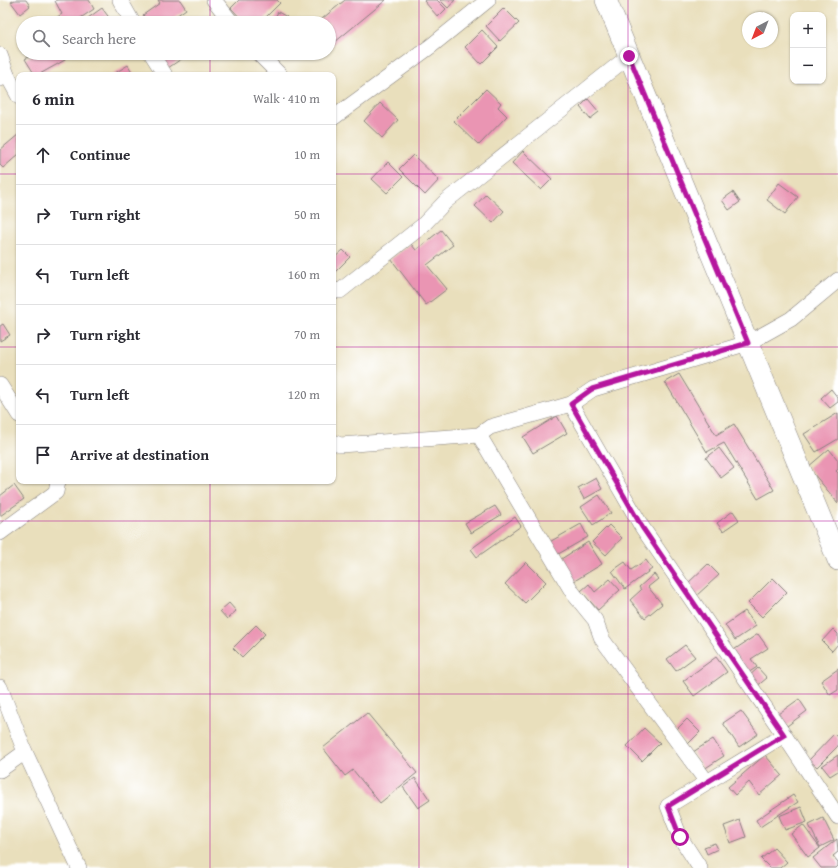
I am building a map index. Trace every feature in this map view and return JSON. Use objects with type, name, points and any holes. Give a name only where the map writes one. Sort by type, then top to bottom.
[{"type":"street","points":[[120,0],[129,16]]},
{"type":"street","points":[[214,0],[227,16]]},
{"type":"street","points":[[336,116],[431,46],[488,0]]},
{"type":"street","points":[[606,0],[838,560]]},
{"type":"street","points":[[0,55],[3,77],[16,93]]},
{"type":"street","points":[[336,290],[340,291],[422,226],[446,201],[629,56]]},
{"type":"street","points":[[155,60],[163,72]]},
{"type":"street","points":[[265,60],[277,72]]},
{"type":"street","points":[[336,443],[340,444],[479,434],[490,427],[571,404],[592,389],[748,343],[791,319],[838,280]]},
{"type":"street","points":[[0,385],[16,410]]},
{"type":"street","points":[[571,404],[642,527],[838,817]]},
{"type":"street","points":[[479,434],[573,593],[595,620],[602,639],[707,782]]},
{"type":"street","points":[[0,533],[56,492],[57,484]]},
{"type":"street","points":[[0,687],[25,752],[79,868]]},
{"type":"street","points":[[700,868],[680,837],[668,806],[784,735]]},
{"type":"street","points":[[0,770],[25,752]]},
{"type":"building","points":[[15,0],[26,0],[30,6],[20,14],[11,2]]},
{"type":"building","points":[[89,0],[94,9],[84,16],[59,16],[62,14],[55,1]]},
{"type":"building","points":[[158,0],[180,0],[186,9],[176,16],[144,16],[143,15],[160,3]]},
{"type":"building","points":[[239,0],[277,0],[280,3],[267,16],[238,16],[231,8]]},
{"type":"building","points":[[345,0],[386,0],[336,41],[336,16],[326,16]]},
{"type":"building","points":[[437,0],[446,9],[438,17],[424,1]]},
{"type":"building","points":[[440,0],[455,0],[448,8]]},
{"type":"building","points":[[102,8],[108,16],[91,16]]},
{"type":"building","points":[[504,8],[519,23],[500,41],[486,26]]},
{"type":"building","points":[[278,12],[285,16],[276,16]]},
{"type":"building","points":[[482,30],[498,47],[481,64],[465,47]]},
{"type":"building","points":[[26,60],[65,60],[43,72],[33,72]]},
{"type":"building","points":[[162,60],[180,60],[168,68]]},
{"type":"building","points":[[128,65],[132,72],[117,72]]},
{"type":"building","points":[[486,89],[501,103],[498,107],[507,116],[479,145],[454,121]]},
{"type":"building","points":[[588,99],[599,112],[590,119],[580,107]]},
{"type":"building","points":[[380,103],[398,120],[382,138],[364,121]]},
{"type":"building","points":[[16,137],[16,157],[3,168],[0,165],[0,150]]},
{"type":"building","points":[[523,151],[552,179],[541,190],[512,163]]},
{"type":"building","points":[[413,155],[439,180],[425,195],[399,169]]},
{"type":"building","points":[[388,162],[403,177],[387,193],[372,179]]},
{"type":"building","points":[[779,183],[798,197],[785,214],[767,200]]},
{"type":"building","points":[[733,192],[740,202],[729,210],[722,200]]},
{"type":"building","points":[[486,194],[504,211],[493,223],[475,206]]},
{"type":"building","points":[[441,230],[453,245],[427,265],[447,289],[426,305],[391,259],[411,244],[416,250]]},
{"type":"building","points":[[343,250],[350,257],[336,271],[336,256]]},
{"type":"building","points":[[3,324],[10,335],[0,341],[0,326]]},
{"type":"building","points":[[679,374],[716,435],[734,424],[774,490],[758,499],[724,443],[707,452],[665,382]]},
{"type":"building","points":[[831,389],[838,398],[838,402],[830,408],[821,398]]},
{"type":"building","points":[[838,413],[838,439],[816,452],[804,434]]},
{"type":"building","points":[[557,416],[567,433],[533,453],[523,437]]},
{"type":"building","points":[[719,448],[734,468],[721,478],[706,458]]},
{"type":"building","points":[[829,449],[838,460],[838,469],[836,471],[838,473],[838,503],[808,467]]},
{"type":"building","points":[[596,478],[602,489],[584,499],[578,488]]},
{"type":"building","points":[[14,485],[24,499],[0,516],[0,496]]},
{"type":"building","points":[[599,495],[611,513],[593,525],[581,507]]},
{"type":"building","points":[[495,506],[501,515],[471,533],[465,523]]},
{"type":"building","points":[[733,511],[739,520],[723,531],[717,523]]},
{"type":"building","points":[[515,517],[521,526],[477,557],[471,549]]},
{"type":"building","points":[[581,524],[588,537],[553,557],[546,544]]},
{"type":"building","points":[[609,525],[622,538],[606,555],[592,542]]},
{"type":"building","points":[[588,542],[602,564],[571,583],[558,561]]},
{"type":"building","points":[[646,560],[652,569],[625,589],[612,571],[625,562],[631,570]]},
{"type":"building","points":[[526,562],[546,582],[525,603],[505,584]]},
{"type":"building","points":[[708,564],[719,575],[696,596],[686,585]]},
{"type":"building","points":[[654,574],[658,579],[648,587],[662,604],[645,618],[630,600],[641,590],[639,587]]},
{"type":"building","points":[[773,578],[787,592],[762,617],[748,603]]},
{"type":"building","points":[[610,579],[620,590],[598,610],[581,591],[589,584],[595,592]]},
{"type":"building","points":[[229,603],[236,611],[227,619],[220,611]]},
{"type":"building","points":[[745,611],[756,626],[735,640],[725,625]]},
{"type":"building","points":[[256,625],[265,634],[242,657],[233,648]]},
{"type":"building","points":[[833,629],[838,634],[838,644],[832,651],[822,641]]},
{"type":"building","points":[[758,634],[768,648],[751,659],[757,667],[745,675],[729,653]]},
{"type":"building","points":[[685,645],[695,657],[676,671],[667,659]]},
{"type":"building","points":[[716,657],[727,672],[694,696],[683,681]]},
{"type":"building","points":[[758,668],[767,678],[756,687],[748,677]]},
{"type":"building","points":[[838,669],[838,690],[830,695],[821,681]]},
{"type":"building","points":[[799,699],[807,711],[787,726],[778,714]]},
{"type":"building","points":[[741,711],[758,734],[739,747],[723,723]]},
{"type":"building","points":[[367,713],[417,773],[380,803],[353,770],[345,776],[323,748]]},
{"type":"building","points":[[687,719],[700,732],[688,744],[675,731]]},
{"type":"building","points":[[644,728],[660,743],[642,761],[627,746]]},
{"type":"building","points":[[834,734],[838,738],[838,746],[817,767],[809,760]]},
{"type":"building","points":[[713,739],[724,756],[704,769],[693,752]]},
{"type":"building","points":[[765,755],[782,775],[759,795],[749,782],[735,795],[728,787]]},
{"type":"building","points":[[838,755],[838,771],[830,776],[822,766]]},
{"type":"building","points":[[415,778],[430,800],[418,808],[403,787]]},
{"type":"building","points":[[793,795],[798,802],[760,827],[756,820]]},
{"type":"building","points":[[801,807],[807,822],[785,830],[779,816]]},
{"type":"building","points":[[823,818],[834,840],[820,847],[809,825]]},
{"type":"building","points":[[740,820],[746,837],[730,843],[724,826]]},
{"type":"building","points":[[803,825],[820,848],[808,857],[791,834]]},
{"type":"building","points":[[837,839],[838,852],[833,856],[838,862],[838,866],[836,868],[821,868],[813,858]]},
{"type":"building","points":[[715,843],[718,849],[707,854],[704,847]]},
{"type":"building","points":[[774,848],[787,862],[780,868],[770,868],[761,859]]},
{"type":"route","points":[[629,56],[748,343],[592,389],[571,404],[642,527],[784,735],[668,806],[680,837]]}]
